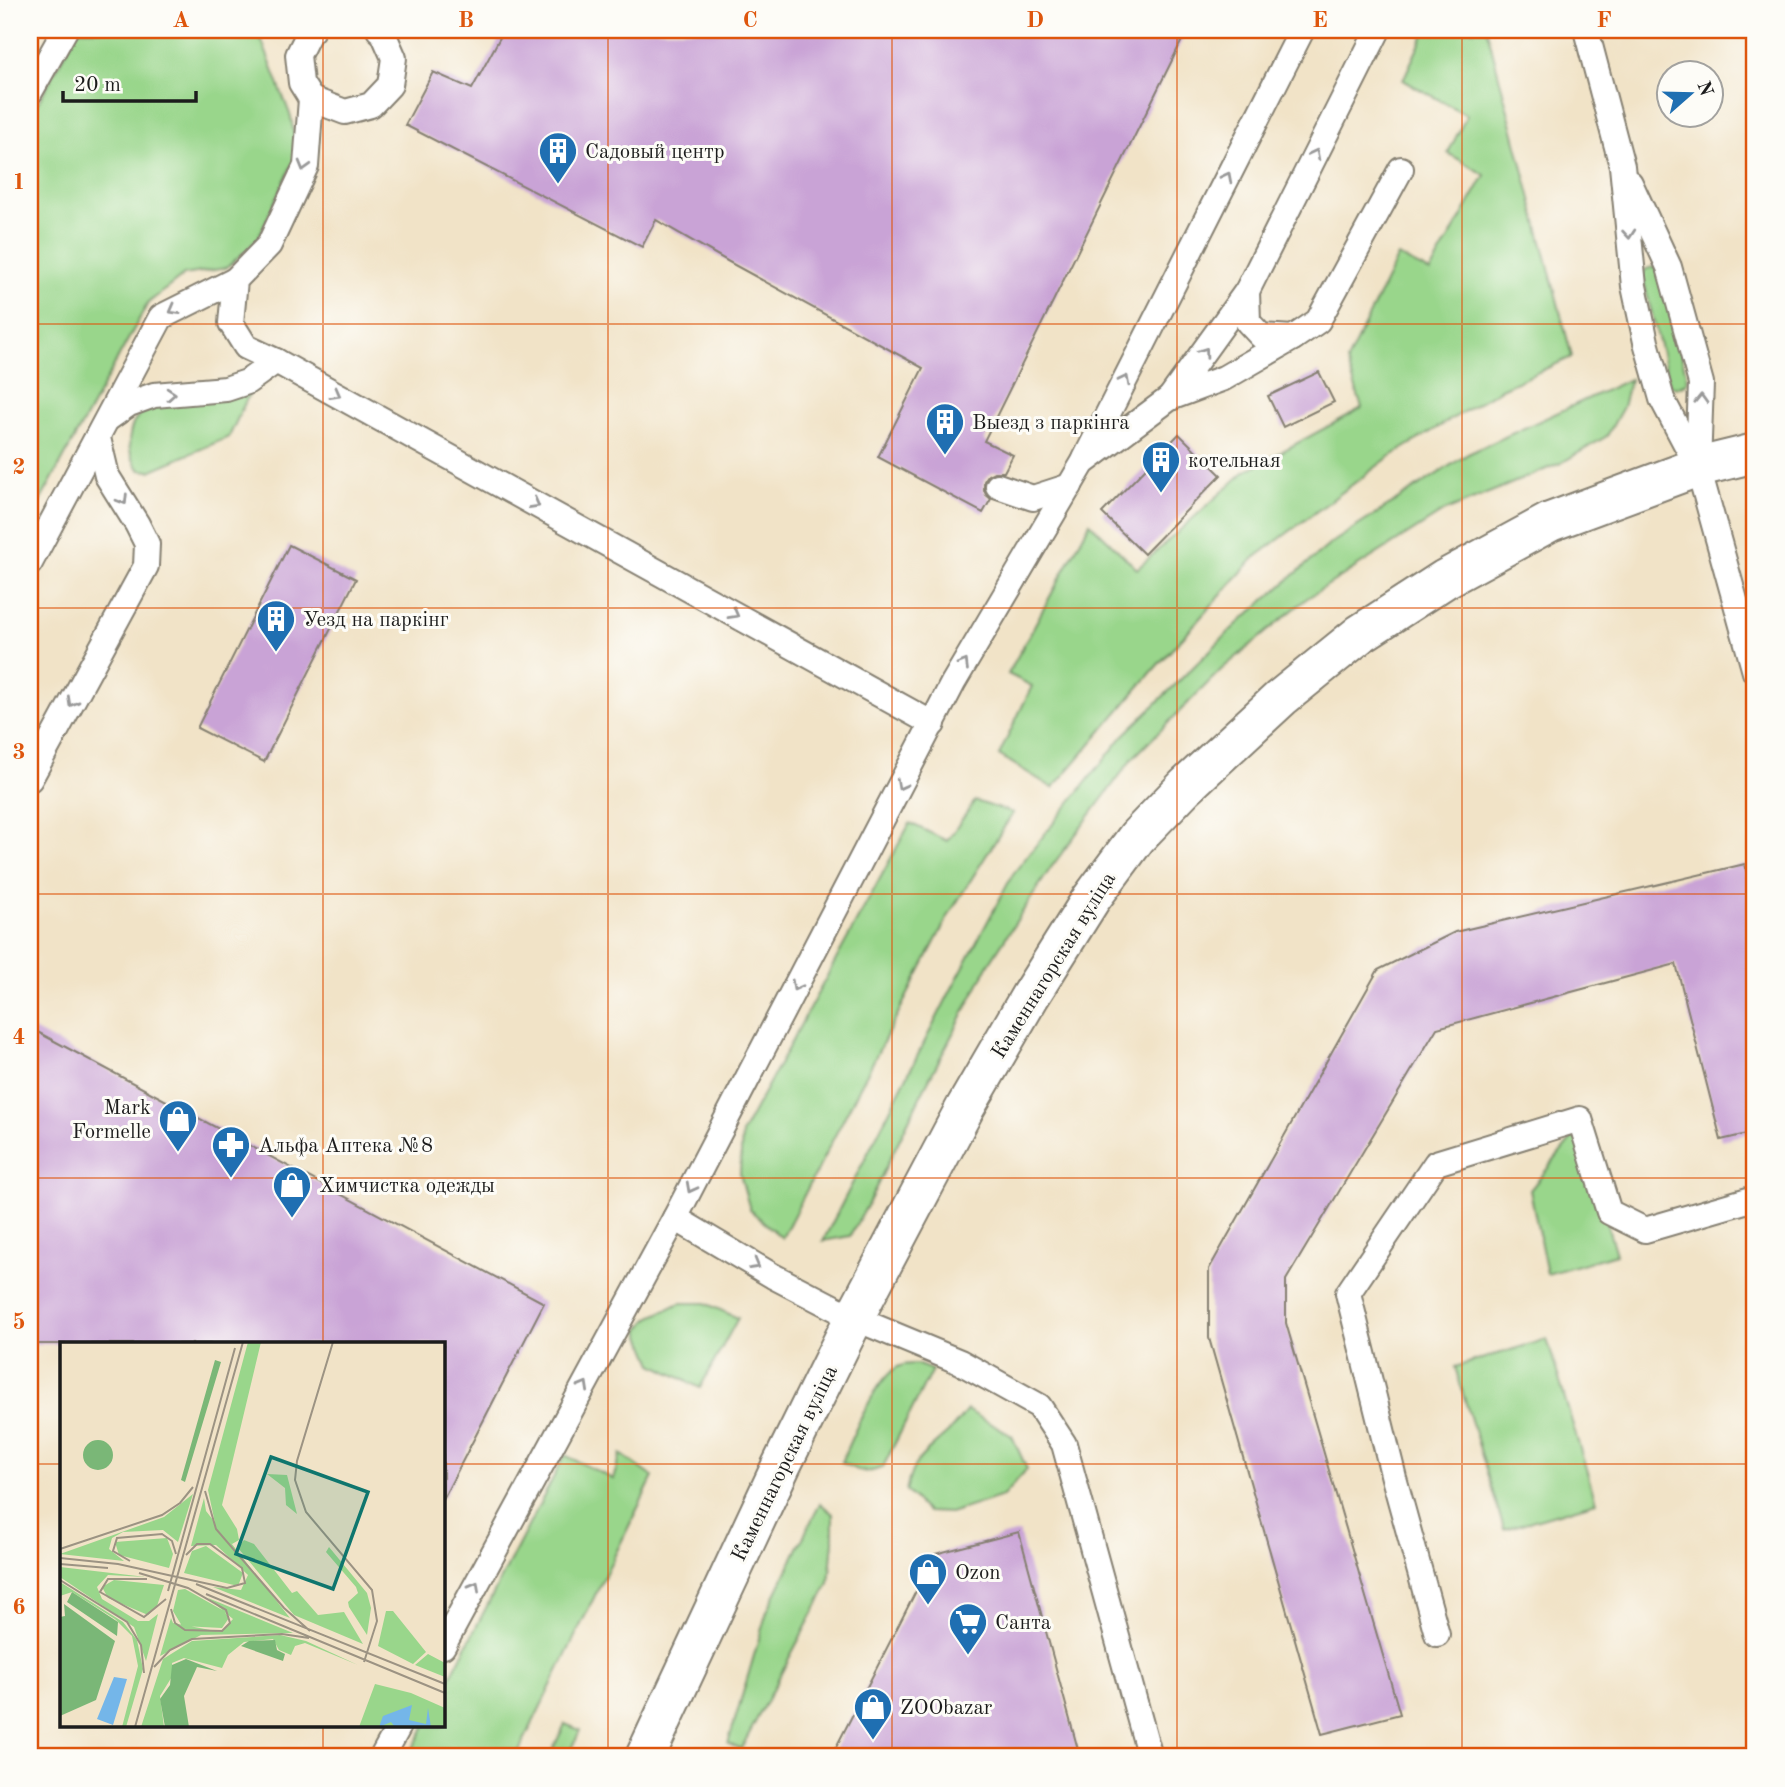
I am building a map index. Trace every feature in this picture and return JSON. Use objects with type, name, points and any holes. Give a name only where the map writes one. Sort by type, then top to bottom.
[{"type":"main road","name":"Каменнагорская вуліца","points":[[645,1757],[781,1466],[854,1318],[965,1108],[1030,996],[1091,899],[1138,837],[1185,786],[1281,698],[1360,634],[1445,579],[1550,522],[1698,467],[1755,453]]},
{"type":"lane","points":[[30,92],[65,30]]},
{"type":"lane","points":[[30,564],[161,317],[235,280],[269,244],[306,166],[311,99],[301,82],[298,55],[309,30]]},
{"type":"lane","points":[[311,99],[345,112],[371,105],[390,85],[394,58],[383,33],[379,30]]},
{"type":"lane","points":[[444,1644],[675,1218],[953,683],[1083,463],[1302,30]]},
{"type":"lane","points":[[1170,398],[1247,291],[1378,30]]},
{"type":"lane","points":[[1586,30],[1622,166],[1633,286],[1646,342],[1662,399],[1698,467],[1755,672]]},
{"type":"lane","points":[[1622,166],[1669,267],[1701,383],[1698,467]]},
{"type":"lane","points":[[1083,463],[1170,398],[1224,378],[1318,321],[1401,169]]},
{"type":"lane","points":[[235,280],[231,323],[246,347],[276,361],[933,724]]},
{"type":"lane","points":[[1247,291],[1248,322],[1261,335],[1293,338]]},
{"type":"lane","points":[[103,428],[129,404],[155,395],[226,389],[247,382],[276,361]]},
{"type":"lane","points":[[30,779],[146,566],[147,544],[107,476],[103,428]]},
{"type":"lane","points":[[998,486],[1033,498],[1070,486]]},
{"type":"lane","points":[[1437,1634],[1394,1478],[1348,1293],[1436,1163],[1580,1119],[1609,1212],[1645,1230],[1755,1198]]},
{"type":"lane","points":[[675,1218],[773,1276],[854,1318],[960,1362],[1039,1406],[1064,1444],[1150,1757]]},
{"type":"lane","points":[[382,1757],[398,1728]]},
{"type":"green space","points":[[78,30],[248,30],[262,41],[291,117],[297,154],[257,241],[226,268],[184,275],[148,303],[30,520],[30,117]]},
{"type":"green space","points":[[1426,30],[1487,30],[1572,357],[1501,389],[1388,458],[1254,558],[1053,788],[999,755],[1032,686],[1008,674],[1090,523],[1137,569],[1244,472],[1362,408],[1347,361],[1398,256],[1430,272],[1485,175],[1448,153],[1467,115],[1403,80]]},
{"type":"green space","points":[[1653,267],[1659,270],[1688,381],[1680,386],[1670,386],[1642,274]]},
{"type":"green space","points":[[1630,379],[1623,407],[1607,436],[1561,463],[1443,512],[1306,599],[1222,669],[1132,759],[1050,869],[990,962],[850,1236],[823,1241],[1013,874],[1123,736],[1236,625],[1330,544],[1468,454]]},
{"type":"green space","points":[[250,392],[229,437],[150,471],[140,470],[137,466],[131,454],[129,440],[133,424],[139,415],[175,402]]},
{"type":"green space","points":[[975,801],[1013,813],[950,913],[782,1238],[750,1210],[740,1174],[742,1133],[910,823],[947,841]]},
{"type":"green space","points":[[1578,1131],[1616,1254],[1547,1274],[1530,1190]]},
{"type":"green space","points":[[680,1303],[705,1303],[738,1318],[700,1388],[653,1364],[639,1331],[649,1318]]},
{"type":"green space","points":[[1547,1339],[1596,1502],[1504,1529],[1455,1367]]},
{"type":"green space","points":[[916,1364],[932,1370],[883,1467],[862,1471],[841,1462],[882,1381],[900,1366]]},
{"type":"green space","points":[[967,1410],[1012,1436],[1027,1469],[1003,1496],[950,1513],[927,1512],[906,1491],[912,1472],[919,1459]]},
{"type":"green space","points":[[621,1454],[653,1477],[516,1757],[408,1757],[424,1728],[444,1728],[444,1689],[565,1455],[613,1479]]},
{"type":"green space","points":[[820,1503],[833,1514],[829,1583],[741,1749],[728,1744],[767,1611]]},
{"type":"green space","points":[[565,1724],[580,1730],[569,1757],[549,1757]]},
{"type":"building","points":[[504,30],[1187,30],[984,441],[1013,455],[1004,472],[994,472],[984,481],[984,490],[991,499],[983,513],[878,457],[923,368],[656,220],[642,247],[405,125],[433,72],[472,89]]},
{"type":"building","points":[[1319,372],[1334,402],[1283,427],[1268,396]]},
{"type":"building","name":"котельная","points":[[1179,434],[1221,475],[1144,554],[1102,513]]},
{"type":"building","name":"Уезд на паркінг","points":[[289,545],[356,579],[264,762],[197,728]]},
{"type":"building","points":[[1745,864],[1755,906],[1755,1132],[1721,1140],[1676,964],[1437,1028],[1286,1280],[1286,1323],[1400,1714],[1322,1734],[1209,1338],[1209,1269],[1378,970],[1455,932]]},
{"type":"building","points":[[30,1028],[544,1303],[444,1497],[444,1342],[30,1344]]},
{"type":"building","name":"Санта","points":[[1019,1532],[1080,1757],[831,1757],[935,1554]]},
{"type":"place","name":"Садовый центр","points":[[558,185]]},
{"type":"place","name":"Выезд з паркінга","points":[[945,456]]},
{"type":"place","name":"котельная","points":[[1161,494]]},
{"type":"place","name":"Уезд на паркінг","points":[[276,653]]},
{"type":"place","name":"Mark Formelle","points":[[178,1153]]},
{"type":"place","name":"Альфа Аптека №8","points":[[231,1179]]},
{"type":"place","name":"Химчистка одежды","points":[[292,1219]]},
{"type":"place","name":"Ozon","points":[[928,1606]]},
{"type":"place","name":"Санта","points":[[968,1656]]},
{"type":"place","name":"ZOObazar","points":[[873,1741]]}]
